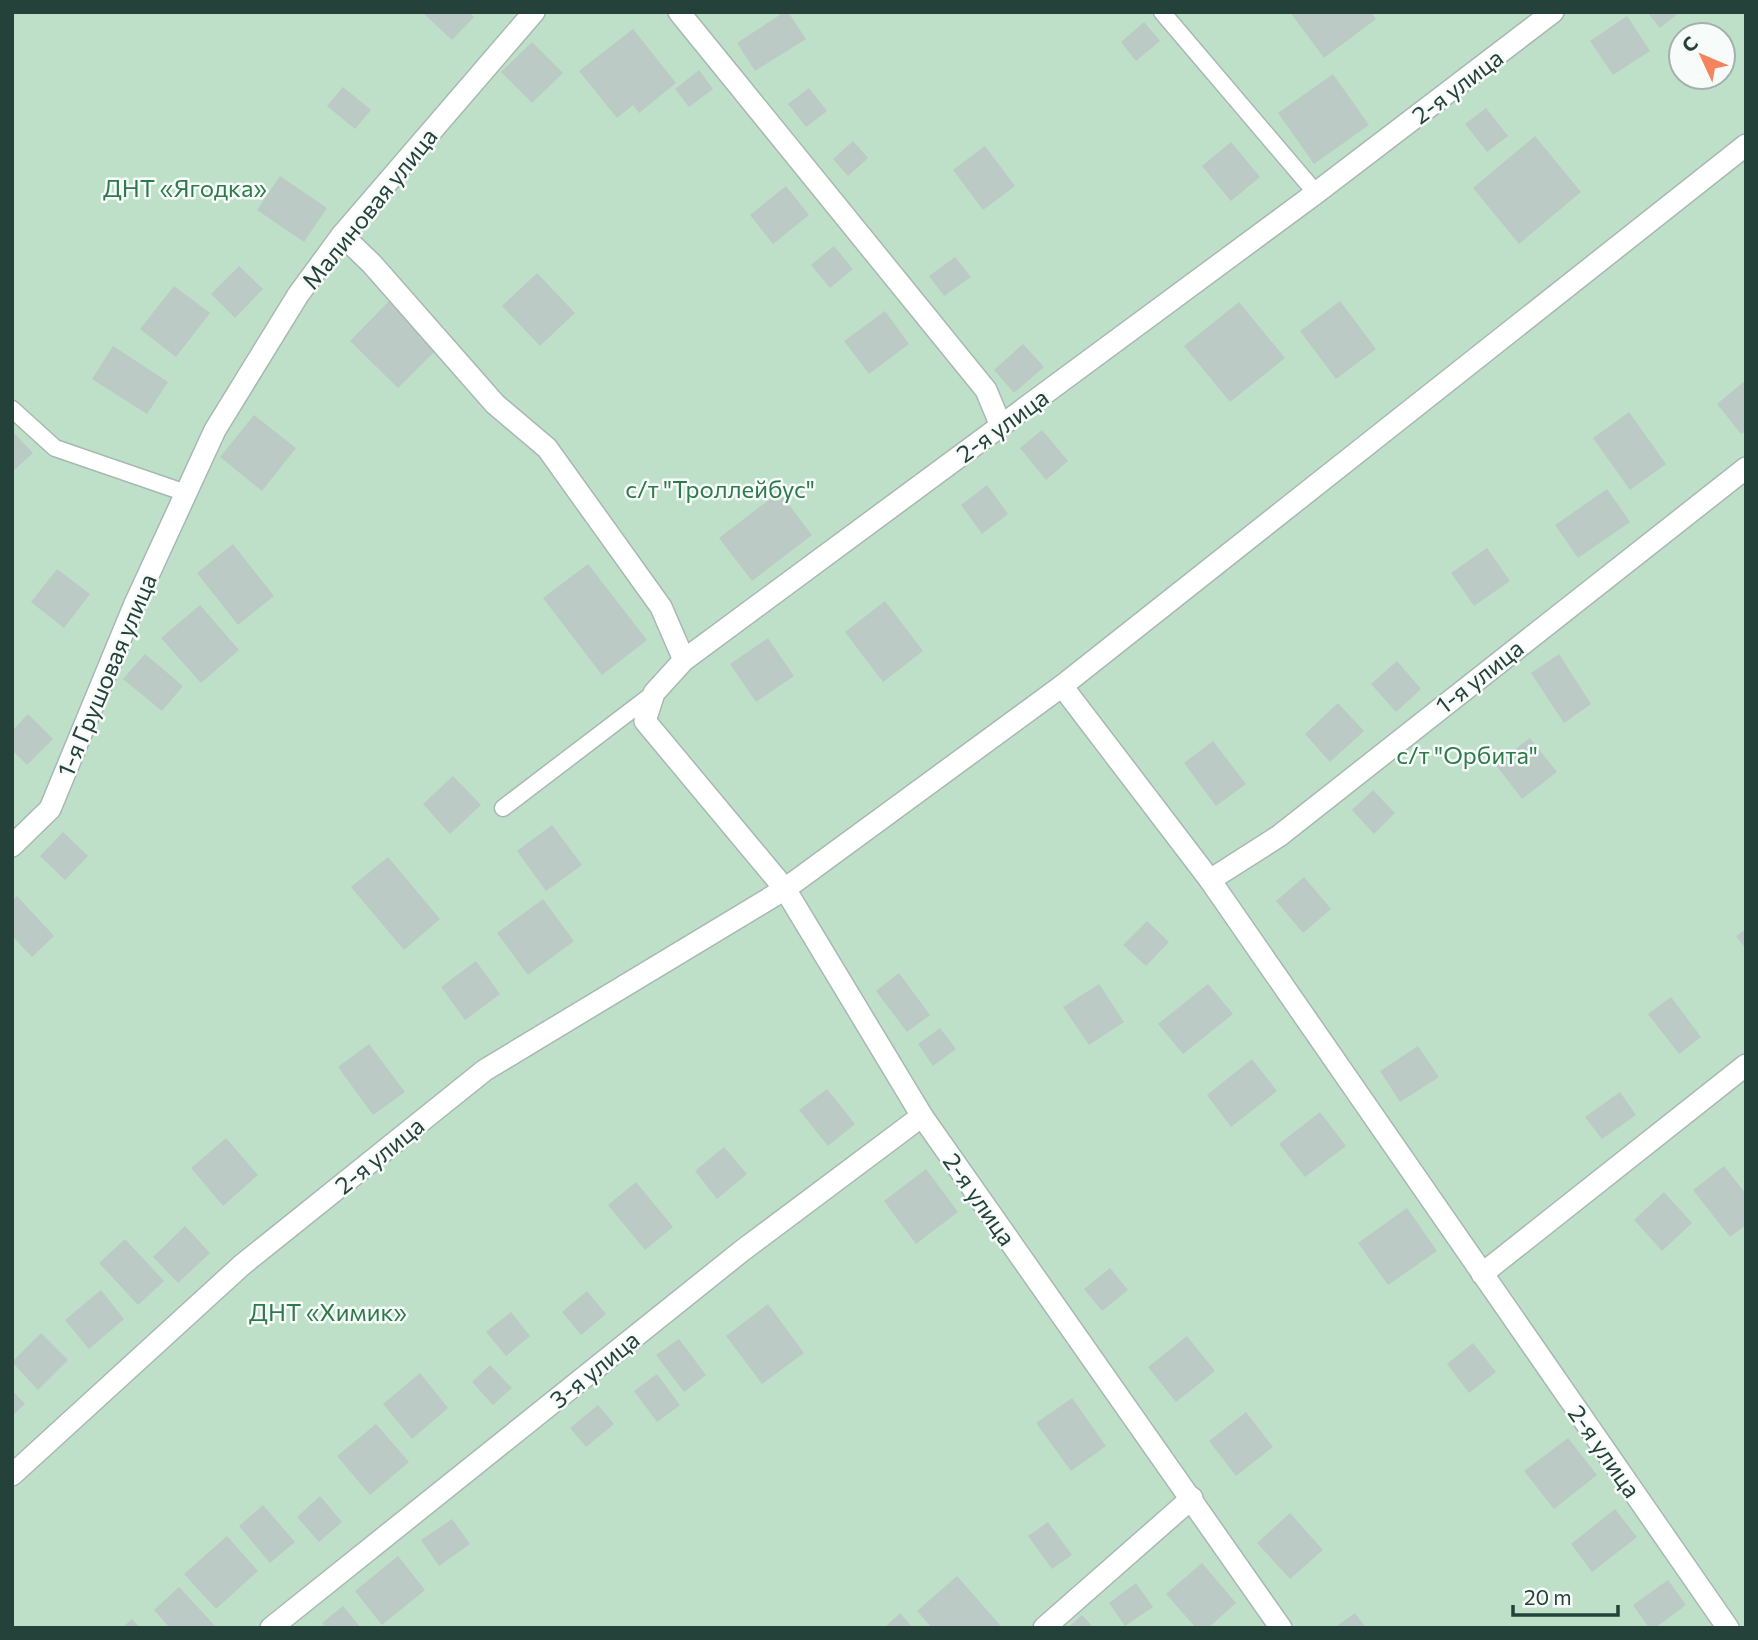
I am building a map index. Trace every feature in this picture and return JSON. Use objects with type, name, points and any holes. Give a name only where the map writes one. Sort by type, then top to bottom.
[{"type":"street","name":"Малиновая улица","points":[[186,493],[215,430],[298,295],[342,235],[534,12]]},
{"type":"street","points":[[679,12],[986,390],[1001,425]]},
{"type":"street","name":"2-я улица","points":[[1281,1628],[922,1116],[785,889],[645,721],[654,693],[684,660],[1316,193],[1553,12]]},
{"type":"street","name":"2-я улица","points":[[12,1475],[242,1265],[485,1070],[785,889],[1062,686],[1746,145]]},
{"type":"street","points":[[342,235],[372,264],[495,404],[547,448],[661,607],[684,660]]},
{"type":"street","name":"1-я улица","points":[[1210,880],[1279,836],[1746,468]]},
{"type":"street","name":"1-я Грушовая улица","points":[[12,846],[50,809],[134,606],[186,493]]},
{"type":"street","name":"2-я улица","points":[[1062,686],[1210,880],[1728,1628]]},
{"type":"street","points":[[1482,1274],[1746,1065]]},
{"type":"street","name":"3-я улица","points":[[271,1628],[743,1250],[922,1116]]},
{"type":"street","points":[[1044,1628],[1192,1498]]},
{"type":"lane","points":[[1162,12],[1316,193]]},
{"type":"lane","points":[[12,409],[55,447],[186,493]]},
{"type":"lane","points":[[503,808],[654,693]]},
{"type":"green space","points":[[12,12],[1746,12],[1746,1628],[12,1628]]},
{"type":"building","points":[[422,12],[469,12],[474,17],[452,40]]},
{"type":"building","points":[[788,12],[806,39],[755,71],[737,43]]},
{"type":"building","points":[[1290,12],[1371,12],[1376,19],[1324,58]]},
{"type":"building","points":[[1647,12],[1680,12],[1667,21],[1660,28]]},
{"type":"building","points":[[1627,16],[1650,51],[1613,75],[1590,41]]},
{"type":"building","points":[[1144,22],[1160,41],[1136,61],[1121,42]]},
{"type":"building","points":[[633,29],[676,83],[639,113],[633,105],[617,118],[579,71]]},
{"type":"building","points":[[532,42],[563,73],[532,103],[501,72]]},
{"type":"building","points":[[699,70],[713,89],[689,107],[675,89]]},
{"type":"building","points":[[1333,74],[1369,125],[1314,164],[1278,113]]},
{"type":"building","points":[[343,87],[371,110],[355,129],[327,106]]},
{"type":"building","points":[[809,88],[827,111],[806,127],[788,104]]},
{"type":"building","points":[[1486,108],[1508,136],[1487,152],[1465,124]]},
{"type":"building","points":[[1535,136],[1581,192],[1519,244],[1473,188]]},
{"type":"building","points":[[853,141],[868,158],[848,176],[833,159]]},
{"type":"building","points":[[1231,142],[1260,177],[1231,201],[1202,166]]},
{"type":"building","points":[[985,146],[1015,186],[983,210],[953,170]]},
{"type":"building","points":[[280,176],[327,208],[304,242],[257,210]]},
{"type":"building","points":[[786,186],[809,215],[773,244],[750,215]]},
{"type":"building","points":[[834,246],[853,269],[830,288],[811,265]]},
{"type":"building","points":[[955,257],[971,277],[944,296],[929,276]]},
{"type":"building","points":[[239,266],[263,289],[235,318],[211,294]]},
{"type":"building","points":[[537,273],[575,313],[540,346],[502,306]]},
{"type":"building","points":[[174,286],[210,313],[176,357],[140,329]]},
{"type":"building","points":[[389,301],[438,348],[398,388],[350,341]]},
{"type":"building","points":[[1340,301],[1376,349],[1336,379],[1300,331]]},
{"type":"building","points":[[1239,302],[1285,358],[1230,402],[1184,346]]},
{"type":"building","points":[[885,311],[909,344],[869,374],[844,341]]},
{"type":"building","points":[[1023,344],[1044,367],[1014,393],[994,370]]},
{"type":"building","points":[[113,346],[168,382],[147,414],[92,379]]},
{"type":"building","points":[[1746,380],[1746,431],[1741,434],[1717,404]]},
{"type":"building","points":[[1629,412],[1666,464],[1630,490],[1593,438]]},
{"type":"building","points":[[254,415],[296,448],[262,491],[220,457]]},
{"type":"building","points":[[1042,430],[1068,461],[1046,480],[1020,448]]},
{"type":"building","points":[[12,431],[33,453],[12,472]]},
{"type":"building","points":[[987,485],[1008,514],[982,534],[961,505]]},
{"type":"building","points":[[1607,489],[1630,522],[1578,558],[1555,525]]},
{"type":"building","points":[[779,492],[812,535],[752,581],[719,538]]},
{"type":"building","points":[[233,544],[274,596],[238,625],[197,573]]},
{"type":"building","points":[[1487,548],[1510,581],[1474,606],[1451,573]]},
{"type":"building","points":[[588,564],[647,640],[602,675],[543,598]]},
{"type":"building","points":[[57,569],[90,594],[64,628],[31,602]]},
{"type":"building","points":[[885,601],[923,651],[883,682],[845,632]]},
{"type":"building","points":[[200,605],[239,650],[201,683],[161,638]]},
{"type":"building","points":[[768,638],[794,676],[756,702],[730,664]]},
{"type":"building","points":[[145,654],[183,686],[162,711],[123,679]]},
{"type":"building","points":[[1559,654],[1591,704],[1564,723],[1531,673]]},
{"type":"building","points":[[1397,661],[1421,689],[1396,712],[1371,684]]},
{"type":"building","points":[[1338,703],[1364,731],[1330,762],[1305,734]]},
{"type":"building","points":[[28,714],[53,739],[27,765],[12,750],[12,731]]},
{"type":"building","points":[[1530,738],[1557,772],[1522,799],[1495,764]]},
{"type":"building","points":[[1213,741],[1246,784],[1216,806],[1184,763]]},
{"type":"building","points":[[453,776],[481,805],[450,834],[423,804]]},
{"type":"building","points":[[1373,790],[1395,813],[1374,834],[1352,810]]},
{"type":"building","points":[[552,825],[582,865],[546,891],[517,851]]},
{"type":"building","points":[[63,832],[88,856],[65,880],[40,856]]},
{"type":"building","points":[[388,857],[440,919],[404,950],[351,887]]},
{"type":"building","points":[[1304,877],[1331,909],[1303,933],[1276,901]]},
{"type":"building","points":[[17,896],[54,936],[32,957],[12,936],[12,901]]},
{"type":"building","points":[[543,899],[574,941],[528,975],[497,933]]},
{"type":"building","points":[[1147,921],[1169,942],[1146,966],[1123,945]]},
{"type":"building","points":[[1746,929],[1746,949],[1736,936]]},
{"type":"building","points":[[476,961],[500,994],[465,1020],[441,987]]},
{"type":"building","points":[[899,973],[930,1015],[907,1032],[876,991]]},
{"type":"building","points":[[1099,984],[1124,1022],[1089,1045],[1063,1007]]},
{"type":"building","points":[[1208,984],[1233,1014],[1183,1054],[1158,1024]]},
{"type":"building","points":[[1671,997],[1701,1037],[1679,1054],[1648,1014]]},
{"type":"building","points":[[940,1028],[956,1049],[933,1066],[918,1044]]},
{"type":"building","points":[[369,1044],[405,1092],[373,1115],[338,1067]]},
{"type":"building","points":[[1418,1046],[1439,1077],[1400,1102],[1380,1071]]},
{"type":"building","points":[[1252,1059],[1277,1091],[1231,1127],[1207,1095]]},
{"type":"building","points":[[827,1089],[855,1124],[828,1146],[799,1110]]},
{"type":"building","points":[[1620,1092],[1636,1115],[1602,1139],[1585,1117]]},
{"type":"building","points":[[1320,1112],[1346,1146],[1305,1177],[1279,1144]]},
{"type":"building","points":[[226,1138],[258,1175],[223,1206],[191,1168]]},
{"type":"building","points":[[724,1147],[747,1174],[717,1199],[695,1171]]},
{"type":"building","points":[[1724,1166],[1746,1194],[1746,1225],[1730,1237],[1693,1190]]},
{"type":"building","points":[[926,1169],[958,1212],[916,1244],[884,1201]]},
{"type":"building","points":[[636,1182],[673,1227],[645,1250],[608,1205]]},
{"type":"building","points":[[1664,1192],[1692,1223],[1662,1251],[1634,1220]]},
{"type":"building","points":[[1407,1208],[1437,1251],[1388,1285],[1358,1243]]},
{"type":"building","points":[[185,1226],[210,1253],[178,1283],[153,1257]]},
{"type":"building","points":[[125,1239],[164,1281],[138,1305],[99,1263]]},
{"type":"building","points":[[1110,1268],[1128,1290],[1102,1311],[1084,1289]]},
{"type":"building","points":[[101,1290],[124,1319],[89,1349],[65,1320]]},
{"type":"building","points":[[587,1291],[606,1314],[581,1335],[562,1312]]},
{"type":"building","points":[[768,1304],[804,1353],[762,1384],[726,1336]]},
{"type":"building","points":[[511,1312],[530,1336],[506,1356],[486,1332]]},
{"type":"building","points":[[41,1333],[68,1360],[38,1390],[12,1362]]},
{"type":"building","points":[[1187,1336],[1215,1371],[1176,1402],[1148,1367]]},
{"type":"building","points":[[679,1339],[706,1375],[684,1392],[656,1355]]},
{"type":"building","points":[[1473,1343],[1496,1372],[1469,1393],[1447,1364]]},
{"type":"building","points":[[490,1365],[512,1388],[493,1405],[472,1382]]},
{"type":"building","points":[[420,1373],[448,1408],[412,1439],[383,1404]]},
{"type":"building","points":[[657,1374],[680,1405],[657,1422],[634,1391]]},
{"type":"building","points":[[12,1390],[25,1404],[12,1416]]},
{"type":"building","points":[[1072,1398],[1106,1446],[1071,1471],[1036,1423]]},
{"type":"building","points":[[598,1405],[614,1424],[586,1447],[570,1428]]},
{"type":"building","points":[[1246,1412],[1273,1447],[1236,1476],[1209,1441]]},
{"type":"building","points":[[376,1424],[409,1462],[370,1495],[337,1456]]},
{"type":"building","points":[[1568,1438],[1597,1475],[1554,1509],[1524,1471]]},
{"type":"building","points":[[320,1496],[342,1522],[319,1542],[297,1517]]},
{"type":"building","points":[[263,1505],[295,1542],[270,1563],[239,1526]]},
{"type":"building","points":[[1615,1509],[1637,1537],[1592,1572],[1571,1544]]},
{"type":"building","points":[[1290,1513],[1323,1550],[1290,1579],[1257,1543]]},
{"type":"building","points":[[452,1519],[470,1544],[439,1566],[421,1540]]},
{"type":"building","points":[[1048,1522],[1072,1555],[1052,1569],[1028,1536]]},
{"type":"building","points":[[227,1536],[258,1571],[216,1609],[184,1574]]},
{"type":"building","points":[[398,1556],[425,1590],[382,1625],[355,1591]]},
{"type":"building","points":[[1202,1563],[1236,1603],[1208,1628],[1196,1628],[1166,1594]]},
{"type":"building","points":[[957,1576],[1000,1625],[997,1628],[932,1628],[917,1611]]},
{"type":"building","points":[[1668,1580],[1686,1605],[1655,1628],[1649,1628],[1633,1605]]},
{"type":"building","points":[[1136,1583],[1153,1607],[1125,1626],[1109,1603]]},
{"type":"building","points":[[179,1587],[217,1628],[170,1628],[154,1610]]},
{"type":"building","points":[[343,1606],[361,1628],[326,1628],[322,1623]]},
{"type":"building","points":[[900,1613],[913,1628],[884,1628]]},
{"type":"building","points":[[1355,1613],[1366,1628],[1334,1628]]},
{"type":"building","points":[[1082,1615],[1094,1628],[1067,1628]]},
{"type":"building","points":[[132,1619],[140,1628],[122,1628]]},
{"type":"park label","name":"ДНТ «Ягодка»","points":[[185,187]]},
{"type":"park label","name":"с/т \"Троллейбус\"","points":[[720,488]]},
{"type":"park label","name":"с/т \"Орбита\"","points":[[1467,754]]},
{"type":"park label","name":"ДНТ «Химик»","points":[[328,1311]]}]
